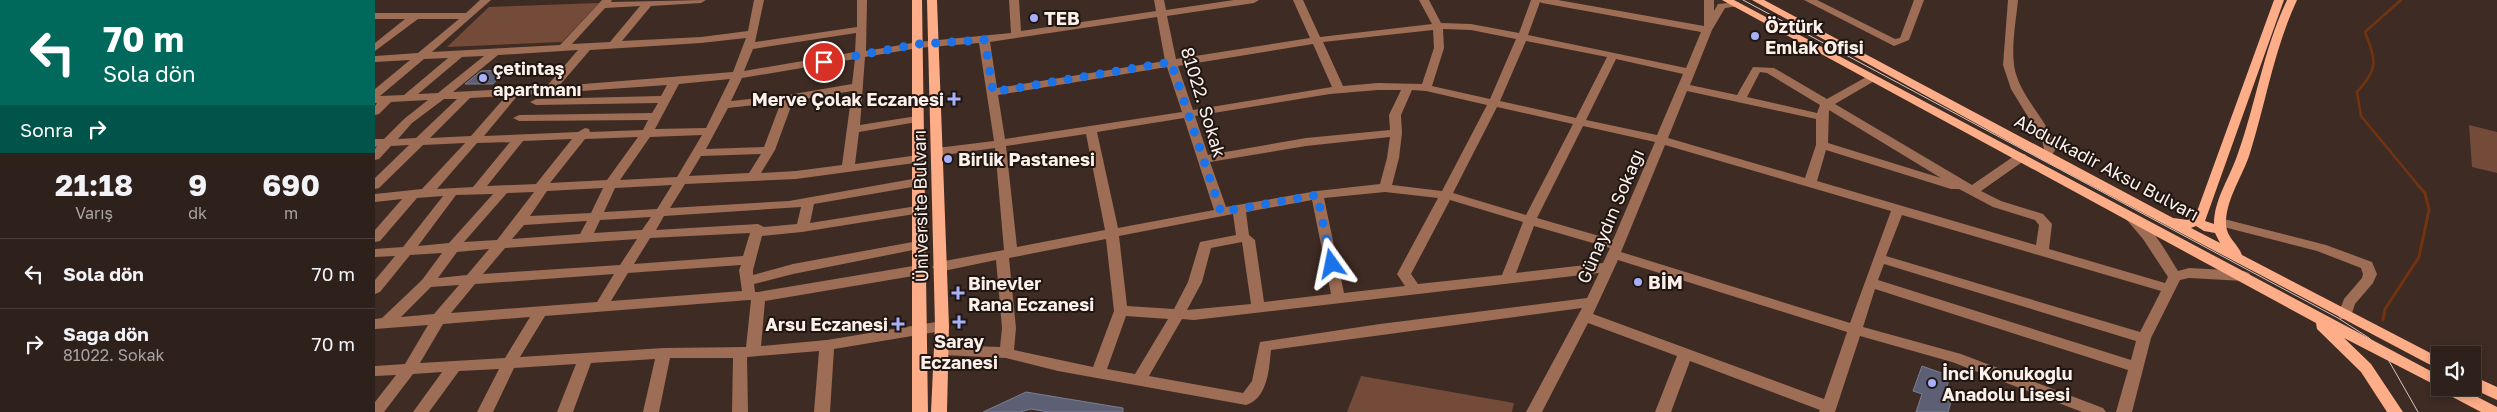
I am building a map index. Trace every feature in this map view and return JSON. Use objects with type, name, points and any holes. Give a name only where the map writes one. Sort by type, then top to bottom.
[{"type":"main road","name":"Üniversite Bulvarı","points":[[917,0],[917,210],[921,412]]},
{"type":"main road","name":"Üniversite Bulvarı","points":[[933,0],[939,267],[943,350],[939,412]]},
{"type":"main road","name":"Abdulkadir Aksu Bulvarı","points":[[1757,0],[2045,156],[2431,360]]},
{"type":"main road","points":[[2198,222],[2279,0]]},
{"type":"main road","points":[[2241,260],[2221,236],[2220,226],[2223,205],[2243,156],[2276,43],[2292,0]]},
{"type":"main road","points":[[1731,2],[2431,378]]},
{"type":"main road","points":[[2161,218],[2188,224],[2198,222],[2209,228],[2220,226]]},
{"type":"main road","points":[[2305,310],[2366,368],[2395,412]]},
{"type":"main road","points":[[2481,386],[2497,394]]},
{"type":"main road","points":[[2463,396],[2494,412]]},
{"type":"street","points":[[375,95],[486,0]]},
{"type":"street","points":[[563,48],[605,3],[701,0]]},
{"type":"street","points":[[600,308],[645,234],[681,180],[723,105],[738,75],[749,46],[759,0]]},
{"type":"street","points":[[848,168],[854,129],[858,56],[862,29],[862,0]]},
{"type":"street","points":[[1014,0],[1016,35]]},
{"type":"street","name":"81022. Sokak","points":[[1159,0],[1171,62],[1221,212]]},
{"type":"street","points":[[375,100],[617,86],[738,75],[870,54],[985,40],[1254,0]]},
{"type":"street","points":[[1298,0],[1339,90]]},
{"type":"street","points":[[1424,0],[1437,26],[1439,48],[1426,88]]},
{"type":"street","points":[[1415,290],[1405,274],[1415,249],[1447,195],[1493,103],[1537,0]]},
{"type":"street","points":[[1542,0],[1707,30]]},
{"type":"street","points":[[1707,30],[1709,0]]},
{"type":"street","points":[[1809,0],[1894,43],[1904,40],[1917,0]]},
{"type":"street","points":[[2013,0],[2007,65],[2017,94],[2047,138],[2050,149],[2045,156]]},
{"type":"street","points":[[1707,30],[1722,6],[1731,2]]},
{"type":"street","points":[[614,44],[648,3]]},
{"type":"street","points":[[375,16],[469,16]]},
{"type":"street","points":[[375,48],[414,17]]},
{"type":"street","points":[[993,92],[1317,40],[1437,26],[1471,27],[1689,72]]},
{"type":"street","points":[[749,46],[862,29]]},
{"type":"street","name":"Günaydın Sokağı","points":[[1534,412],[1585,316],[1616,250],[1707,30]]},
{"type":"street","points":[[375,59],[701,40],[752,34]]},
{"type":"street","points":[[985,40],[999,144],[1009,328],[1006,353]]},
{"type":"street","points":[[503,138],[519,118],[551,90],[587,46]]},
{"type":"street","points":[[375,156],[408,122],[495,52]]},
{"type":"street","points":[[407,98],[460,53]]},
{"type":"street","points":[[1507,278],[1530,220],[1613,55]]},
{"type":"street","points":[[1740,99],[1757,69],[1770,70],[1824,111],[1997,204],[2039,218],[2046,224],[2042,250]]},
{"type":"street","points":[[1683,87],[1740,99],[1824,111],[1872,78]]},
{"type":"street","points":[[585,238],[611,184],[647,133],[674,82]]},
{"type":"street","points":[[376,412],[409,369],[439,318],[520,222],[542,187],[583,135],[617,86]]},
{"type":"street","points":[[1385,188],[1393,158],[1396,133],[1395,115],[1408,86]]},
{"type":"street","points":[[937,152],[1091,130],[1339,90],[1408,86],[1426,88],[1661,140],[2042,250],[2173,283]]},
{"type":"street","points":[[723,105],[787,98],[857,87]]},
{"type":"street","points":[[375,238],[419,194],[451,168],[473,139],[514,93]]},
{"type":"street","points":[[375,185],[467,95]]},
{"type":"street","points":[[753,177],[769,150],[787,98]]},
{"type":"street","points":[[375,112],[388,99]]},
{"type":"street","points":[[536,102],[666,99]]},
{"type":"street","points":[[1810,183],[1823,145],[1824,111]]},
{"type":"street","points":[[519,118],[657,116]]},
{"type":"street","points":[[854,129],[917,119]]},
{"type":"street","points":[[1091,130],[1112,232],[1121,311],[1098,373]]},
{"type":"street","points":[[375,143],[709,131]]},
{"type":"street","points":[[1203,160],[1305,142],[1396,133]]},
{"type":"street","points":[[476,191],[517,141]]},
{"type":"street","points":[[1823,145],[1972,191]]},
{"type":"street","points":[[697,153],[769,150]]},
{"type":"street","points":[[1972,191],[2021,157]]},
{"type":"street","points":[[375,198],[542,187],[753,177],[848,168],[917,158]]},
{"type":"street","points":[[520,222],[789,205],[917,182]]},
{"type":"street","points":[[939,267],[1112,232],[1317,195],[1385,188],[1447,195],[1530,220],[1856,330],[1956,358],[2098,412]]},
{"type":"street","points":[[381,324],[427,283],[453,247],[503,190]]},
{"type":"street","points":[[375,289],[452,192]]},
{"type":"street","points":[[1317,195],[1339,299]]},
{"type":"street","points":[[802,228],[809,200]]},
{"type":"street","points":[[1239,209],[1243,238]]},
{"type":"street","points":[[1585,316],[1827,410],[1856,330],[1879,258],[1898,209]]},
{"type":"street","points":[[757,232],[802,228],[917,210]]},
{"type":"street","points":[[2133,219],[2148,236],[2173,283]]},
{"type":"street","points":[[2220,226],[2321,248],[2367,265],[2370,274],[2368,280],[2349,302],[2345,315]]},
{"type":"street","points":[[375,253],[758,228],[748,260],[751,291],[747,352],[740,412]]},
{"type":"street","points":[[1139,380],[1195,282],[1205,245],[1243,238],[1249,240],[1258,308]]},
{"type":"street","points":[[751,291],[793,269],[918,245]]},
{"type":"street","points":[[1879,258],[2144,338]]},
{"type":"street","points":[[427,283],[748,260]]},
{"type":"street","points":[[1121,311],[1177,316],[1607,267]]},
{"type":"street","points":[[381,324],[439,318],[600,308],[919,270]]},
{"type":"street","points":[[2124,412],[2144,338],[2173,283],[2189,273],[2243,276]]},
{"type":"street","points":[[1871,283],[2135,367]]},
{"type":"street","points":[[943,350],[1006,353],[1098,373],[1246,399],[1259,383],[1265,346],[1591,302]]},
{"type":"street","points":[[485,412],[509,363],[541,311]]},
{"type":"street","points":[[375,371],[664,353],[747,352],[827,345],[942,326]]},
{"type":"street","points":[[822,412],[827,345]]},
{"type":"street","points":[[651,412],[664,353]]},
{"type":"street","points":[[1663,412],[1685,354]]},
{"type":"street","points":[[565,412],[586,358]]},
{"type":"street","points":[[421,412],[453,367]]},
{"type":"shaded area","points":[[599,3],[562,42],[447,47],[489,7]]},
{"type":"shaded area","points":[[2469,125],[2497,132],[2497,173],[2472,167]]},
{"type":"shaded area","points":[[1361,376],[1514,403],[1512,412],[1347,412]]},
{"type":"building","name":"çetintaş apartmanı","points":[[506,70],[493,84],[465,84],[481,71]]},
{"type":"building","name":"İnci Konukoğlu Anadolu Lisesi","points":[[1922,366],[1950,376],[1943,399],[1951,402],[1948,412],[1916,412],[1922,394],[1913,391]]},
{"type":"building","points":[[1026,392],[1123,408],[1123,412],[1048,412],[1031,409],[1020,412],[983,412]]},
{"type":"waterway","points":[[2401,0],[2365,32],[2373,57],[2373,64],[2369,77],[2357,92],[2361,116],[2418,185]]},
{"type":"waterway","points":[[2383,320],[2385,309],[2419,257],[2429,210],[2425,193],[2417,184]]},
{"type":"tram line","points":[[1743,0],[2338,318],[2369,338],[2385,354],[2418,412]]},
{"type":"place","name":"TEB","points":[[1034,18]]},
{"type":"place","name":"Öztürk Emlak Ofisi","points":[[1755,36]]},
{"type":"place","name":"çetintaş apartmanı","points":[[483,78]]},
{"type":"place","name":"Merve Çolak Eczanesi","points":[[954,99]]},
{"type":"place","name":"Birlik Pastanesi","points":[[948,159]]},
{"type":"place","name":"BİM","points":[[1638,282]]},
{"type":"place","name":"Binevler Rana Eczanesi","points":[[958,293]]},
{"type":"place","name":"Saray Eczanesi","points":[[959,322]]},
{"type":"place","name":"Arsu Eczanesi","points":[[898,324]]},
{"type":"place","name":"İnci Konukoğlu Anadolu Lisesi","points":[[1932,383]]},
{"type":"route","points":[[824,62],[918,44],[985,40],[993,92],[1171,62],[1221,212],[1317,195],[1332,264]]}]
